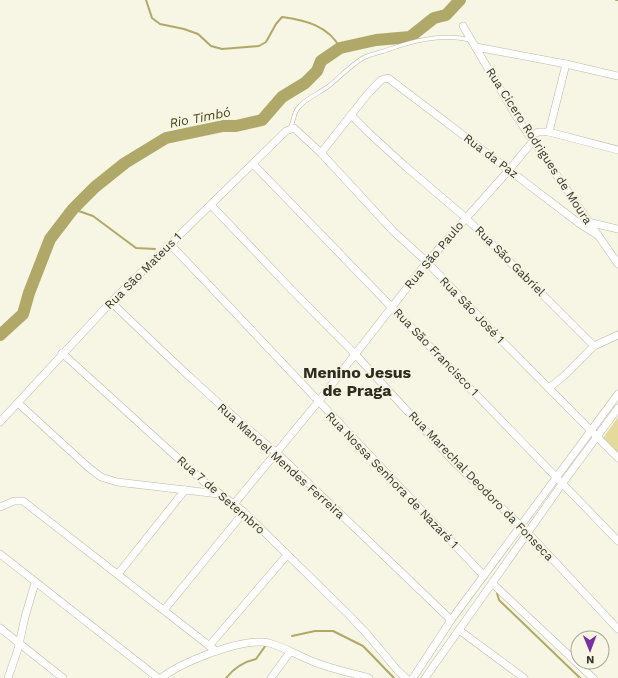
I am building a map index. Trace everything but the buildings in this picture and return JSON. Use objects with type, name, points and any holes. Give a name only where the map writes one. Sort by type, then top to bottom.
[{"type":"street","name":"Rua Cícero Rodrigues de Moura","points":[[463,26],[495,82],[531,138],[618,264]]},
{"type":"street","points":[[476,47],[566,64],[618,76]]},
{"type":"street","points":[[549,132],[566,64]]},
{"type":"street","name":"Rua da Paz","points":[[351,114],[378,82],[388,78],[580,224],[596,234]]},
{"type":"street","points":[[321,153],[351,114]]},
{"type":"street","name":"Rua São Gabriel","points":[[351,114],[377,141],[466,218],[594,346]]},
{"type":"street","name":"Rua São José 1","points":[[291,128],[321,153],[394,232],[427,262],[464,303],[618,458]]},
{"type":"street","name":"Rua São Mateus 1","points":[[0,422],[62,353],[111,302],[291,128]]},
{"type":"street","points":[[531,138],[539,132],[549,132],[618,150]]},
{"type":"street","name":"Rua São Paulo","points":[[234,504],[318,402],[427,262],[509,170],[531,138]]},
{"type":"street","name":"Rua São Francisco 1","points":[[253,164],[618,541]]},
{"type":"street","name":"Rua Marechal Deodoro da Fonseca","points":[[211,205],[355,354],[454,462],[521,525],[618,629]]},
{"type":"street","points":[[588,222],[618,228]]},
{"type":"street","name":"Rua Nossa Senhora de Nazaré 1","points":[[170,244],[484,576]]},
{"type":"street","name":"Rua Manoel Mendes Ferreira","points":[[111,302],[246,429],[277,453],[451,620]]},
{"type":"street","points":[[549,388],[565,375],[594,346],[618,335]]},
{"type":"street","name":"Rua 7 de Setembro","points":[[62,353],[203,481],[244,512],[349,615],[367,634],[398,672],[406,678]]},
{"type":"street","points":[[413,678],[451,620],[618,394]]},
{"type":"street","points":[[18,403],[101,477],[112,481],[219,494]]},
{"type":"street","points":[[425,678],[562,484],[618,408]]},
{"type":"street","points":[[118,574],[185,490]]},
{"type":"street","points":[[0,507],[14,500],[23,501],[216,651]]},
{"type":"street","points":[[164,610],[244,512]]},
{"type":"street","points":[[0,554],[158,678]]},
{"type":"street","points":[[209,646],[288,555]]},
{"type":"street","points":[[8,678],[35,582]]},
{"type":"street","points":[[492,583],[593,678]]},
{"type":"street","points":[[0,628],[63,678]]},
{"type":"street","points":[[459,630],[524,678]]},
{"type":"street","points":[[161,678],[175,669],[216,651],[258,642],[270,643],[346,675],[370,678]]},
{"type":"street","points":[[271,678],[290,652]]},
{"type":"lane","points":[[291,128],[296,110],[301,105],[330,85],[354,64],[366,57],[398,46],[433,37],[455,37],[471,40]]},
{"type":"shaded area","points":[[618,417],[618,453],[603,438]]},
{"type":"waterway","points":[[146,0],[152,18],[160,24],[184,29],[198,34],[211,46],[222,49],[259,46],[266,42],[276,24],[282,17],[316,25],[330,34],[340,48]]},
{"type":"waterway","name":"Rio Timbó","points":[[0,335],[23,314],[29,293],[50,239],[73,209],[95,187],[125,163],[166,138],[223,126],[236,126],[262,120],[282,97],[305,83],[317,71],[321,61],[340,48],[376,40],[410,37],[434,18],[446,15],[460,0]]},
{"type":"waterway","points":[[73,209],[93,216],[136,248],[155,249]]},
{"type":"waterway","points":[[497,593],[499,600],[580,678]]},
{"type":"waterway","points":[[292,636],[315,631],[333,631],[363,646],[394,678]]},
{"type":"waterway","points":[[226,678],[239,666],[256,659],[266,645]]},
{"type":"district","name":"Menino Jesus de Praga","points":[[357,381]]}]
